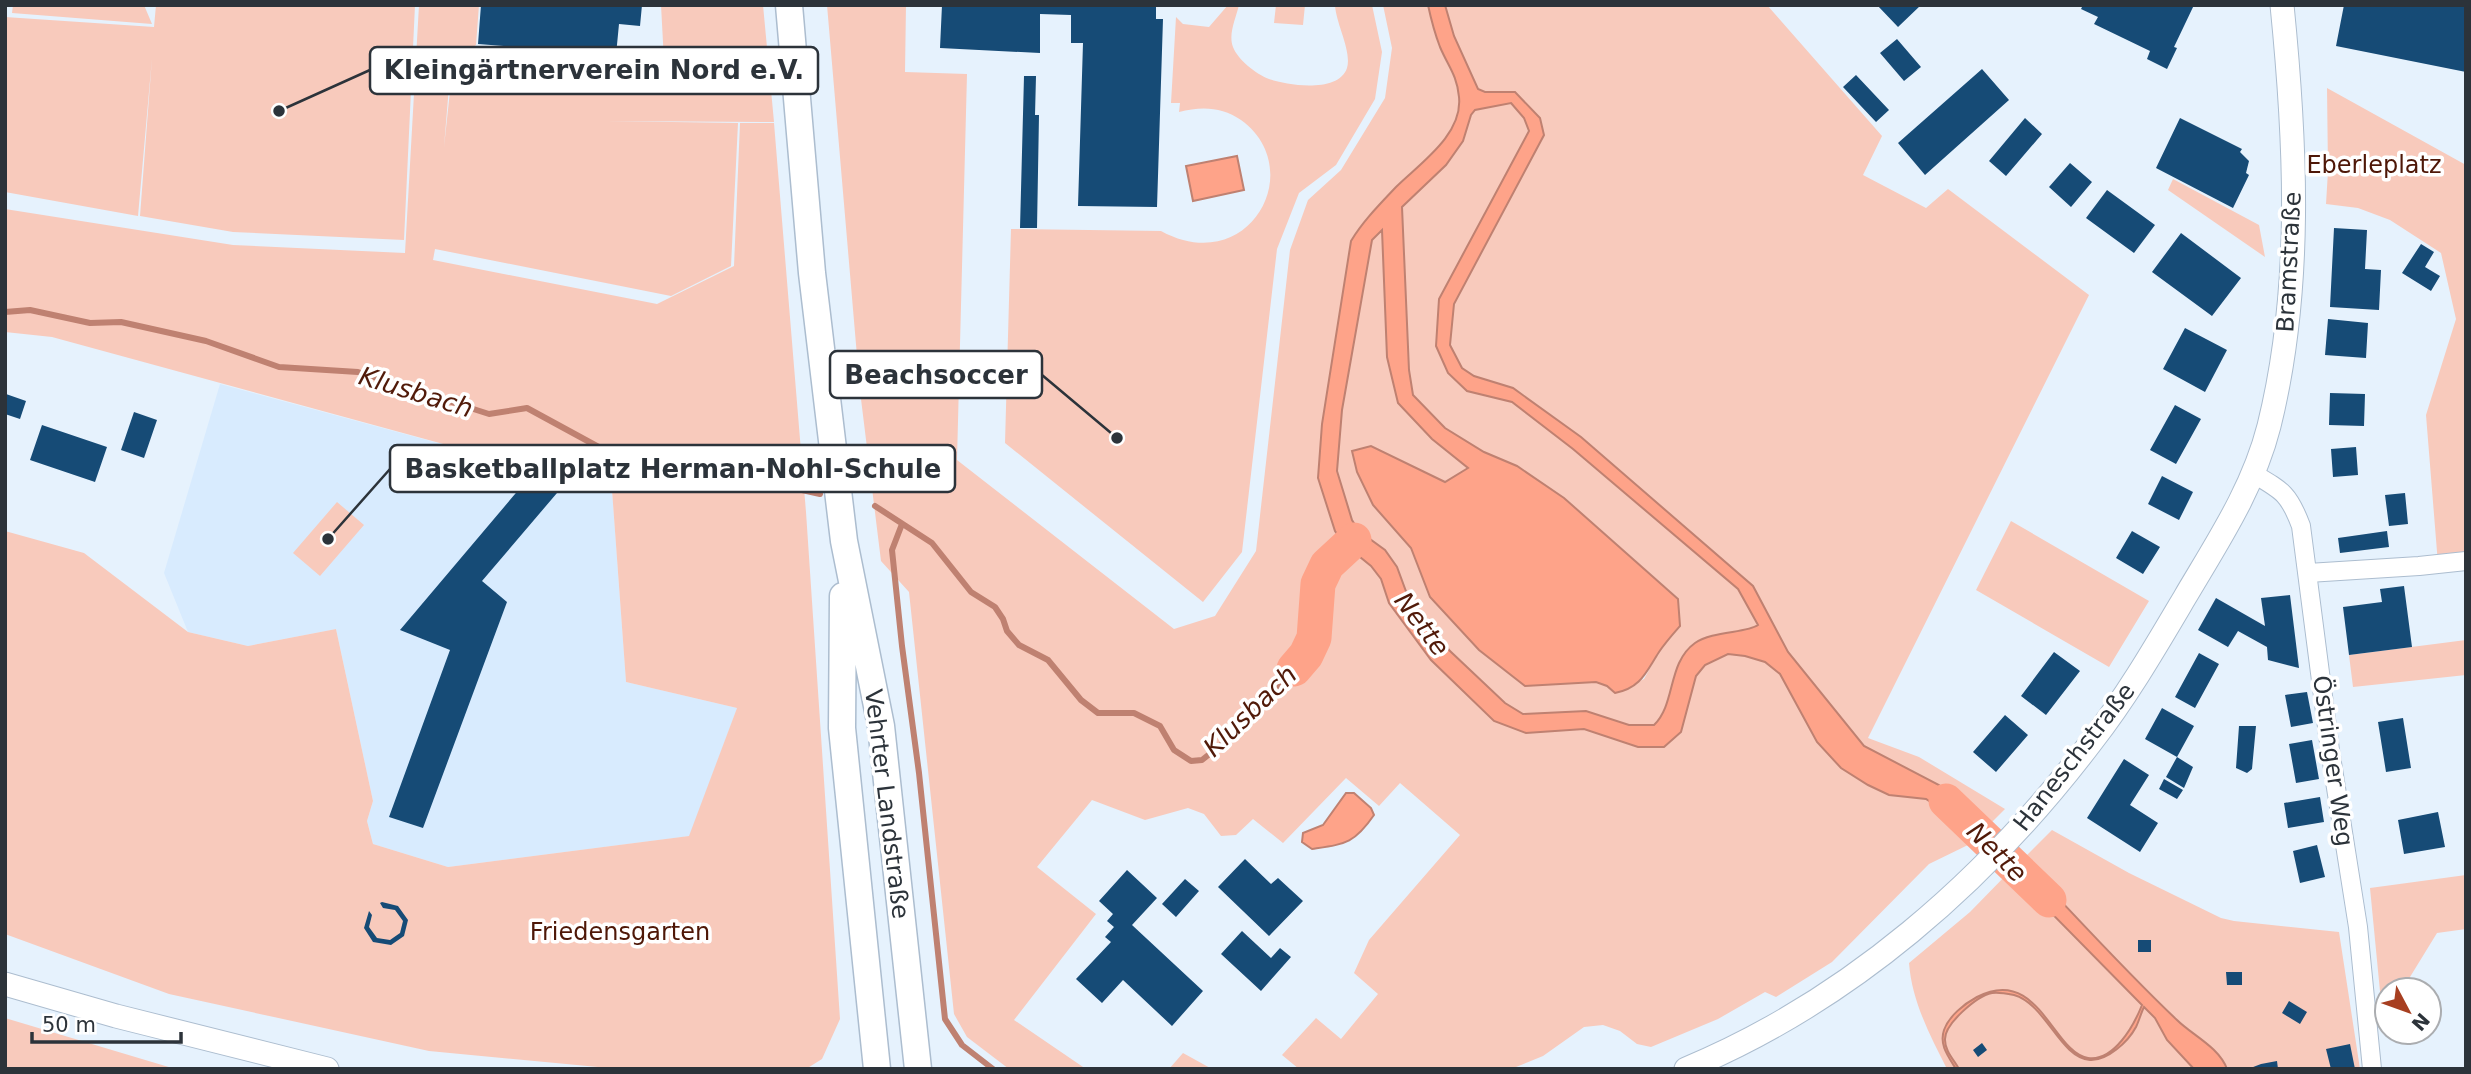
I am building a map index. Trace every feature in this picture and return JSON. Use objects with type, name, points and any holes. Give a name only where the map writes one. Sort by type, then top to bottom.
[{"type":"main road","name":"Vehrter Landstraße","points":[[789,5],[812,274],[844,541],[881,726],[918,1069]]},
{"type":"main road","name":"Vehrter Landstraße","points":[[844,541],[842,728],[877,1069]]},
{"type":"street","name":"Bramstraße","points":[[2254,474],[2279,379],[2291,271],[2293,128],[2282,5]]},
{"type":"street","name":"Östringer Weg","points":[[2254,474],[2282,490],[2293,504],[2301,526],[2330,750],[2358,927],[2372,1069]]},
{"type":"street","name":"Haneschstraße","points":[[1686,1069],[1777,1024],[1845,981],[1919,925],[2010,839],[2094,740],[2144,667],[2235,513],[2254,474]]},
{"type":"street","points":[[2308,573],[2466,561]]},
{"type":"street","points":[[5,984],[116,1016],[327,1069]]},
{"type":"shaded area","points":[[220,384],[612,490],[626,682],[737,708],[690,836],[448,867],[373,844],[367,821],[373,801],[336,629],[248,646],[188,632],[164,573]]},
{"type":"green space","points":[[13,5],[144,5],[152,24],[12,13]]},
{"type":"green space","points":[[156,5],[415,5],[404,240],[233,232],[140,216],[152,58],[138,216],[5,192],[5,17],[154,27]]},
{"type":"green space","name":"Friedensgarten","points":[[419,5],[479,5],[476,45],[451,62],[444,147],[453,63],[477,46],[664,61],[661,5],[763,5],[774,122],[606,121],[738,123],[731,266],[671,296],[435,249],[433,260],[657,304],[734,266],[740,123],[774,123],[806,512],[840,1019],[822,1059],[806,1069],[619,1069],[429,1051],[169,994],[5,934],[5,531],[84,553],[188,632],[248,646],[336,629],[373,801],[367,821],[373,844],[448,867],[689,836],[737,708],[626,682],[612,490],[52,337],[5,332],[5,209],[233,245],[405,253]]},
{"type":"green space","points":[[827,5],[906,5],[905,72],[967,74],[957,460],[1174,629],[1215,616],[1256,551],[1290,250],[1308,200],[1341,170],[1385,98],[1392,48],[1383,5],[1767,5],[1882,136],[1863,175],[1926,208],[1948,189],[2089,295],[1868,738],[1919,757],[2005,809],[1970,844],[1929,864],[1832,962],[1776,997],[1765,992],[1718,1019],[1651,1047],[1637,1044],[1620,1031],[1603,1025],[1584,1027],[1543,1056],[1511,1069],[1299,1069],[1282,1055],[1316,1018],[1341,1039],[1378,994],[1354,973],[1369,940],[1460,835],[1400,783],[1379,806],[1346,778],[1283,843],[1253,819],[1236,835],[1221,836],[1204,814],[1188,808],[1145,820],[1092,800],[1037,867],[1096,914],[1014,1020],[1086,1069],[1009,1069],[967,1037],[954,1014],[909,592],[881,561],[860,391]],"holes":[[[1371,446],[1445,482],[1462,474],[1484,452],[1517,466],[1564,498],[1678,598],[1680,626],[1660,650],[1644,679],[1615,693],[1596,682],[1525,686],[1430,597]]]},
{"type":"green space","points":[[1228,5],[1239,5],[1231,37],[1235,52],[1248,66],[1269,79],[1312,86],[1334,81],[1342,76],[1348,61],[1335,5],[1372,5],[1382,52],[1375,99],[1336,165],[1299,193],[1277,249],[1242,552],[1203,602],[1005,443],[1011,229],[1161,231],[1192,242],[1220,241],[1243,230],[1260,212],[1269,189],[1270,165],[1261,141],[1241,120],[1227,112],[1204,108],[1179,112],[1180,103],[1171,103],[1176,17],[1183,24],[1209,27]]},
{"type":"green space","points":[[1276,5],[1305,5],[1303,25],[1274,23]]},
{"type":"green space","name":"Eberleplatz","points":[[2327,88],[2466,165],[2466,561],[2438,564],[2426,415],[2456,319],[2441,253],[2390,220],[2358,208],[2326,204]]},
{"type":"green space","points":[[2173,179],[2259,225],[2265,257],[2168,190]]},
{"type":"green space","points":[[337,502],[364,525],[320,576],[293,553]]},
{"type":"green space","points":[[2011,521],[2149,601],[2109,667],[1976,590]]},
{"type":"green space","points":[[2466,640],[2466,675],[2353,687],[2349,655]]},
{"type":"green space","points":[[2052,830],[2129,873],[2221,918],[2339,932],[2360,1069],[2227,1069],[2218,1054],[2156,1001],[2022,860]]},
{"type":"green space","points":[[2010,871],[2155,1018],[2167,1040],[2194,1069],[1947,1069],[1918,1005],[1909,963],[1970,912]]},
{"type":"green space","points":[[2466,875],[2466,929],[2437,933],[2411,976],[2379,976],[2370,888]]},
{"type":"green space","points":[[5,1018],[175,1069],[12,1069],[5,1066]]},
{"type":"green space","points":[[1183,1053],[1212,1069],[1169,1069]]},
{"type":"water","points":[[1428,5],[1445,5],[1454,36],[1478,89],[1485,92],[1515,92],[1540,118],[1544,135],[1454,304],[1450,345],[1462,368],[1474,376],[1513,388],[1581,437],[1753,586],[1788,652],[1864,746],[1939,785],[1988,827],[1974,840],[1926,799],[1889,795],[1841,768],[1817,742],[1780,674],[1765,662],[1745,656],[1728,654],[1705,665],[1696,676],[1681,732],[1664,747],[1638,747],[1584,729],[1526,733],[1494,721],[1431,660],[1389,603],[1381,579],[1371,566],[1344,544],[1335,531],[1318,478],[1322,424],[1351,241],[1396,187],[1438,148],[1454,124],[1458,111],[1456,83],[1440,47]],"holes":[[[1511,103],[1524,118],[1529,131],[1439,299],[1436,346],[1448,373],[1467,391],[1512,402],[1573,449],[1738,589],[1758,625],[1702,639],[1686,651],[1680,661],[1666,706],[1654,725],[1629,725],[1586,711],[1523,714],[1505,703],[1450,651],[1407,594],[1397,567],[1385,550],[1359,531],[1352,520],[1337,471],[1342,410],[1372,240],[1382,230],[1387,357],[1398,403],[1432,439],[1468,468],[1445,482],[1371,446],[1352,451],[1357,472],[1373,505],[1411,548],[1430,597],[1479,650],[1525,686],[1596,682],[1615,693],[1624,691],[1642,678],[1680,626],[1678,599],[1564,498],[1517,466],[1484,452],[1445,428],[1413,395],[1409,370],[1402,207],[1446,165],[1463,141],[1475,110]]]},
{"type":"water","points":[[1237,156],[1244,190],[1193,201],[1186,166]]},
{"type":"water","points":[[1346,793],[1354,793],[1371,808],[1374,815],[1361,832],[1348,841],[1333,846],[1312,849],[1302,842],[1303,833],[1323,825]]},
{"type":"water","points":[[2022,860],[2157,1001],[2218,1054],[2227,1069],[2194,1069],[2167,1040],[2155,1018],[2144,1007],[2132,1033],[2116,1050],[2097,1059],[2090,1060],[2079,1057],[2025,1000],[2014,995],[1992,993],[1970,1005],[1955,1019],[1946,1034],[1945,1044],[1959,1069],[1956,1069],[1943,1046],[1944,1030],[1958,1011],[1977,997],[1998,990],[2015,992],[2030,1001],[2042,1013],[2075,1052],[2088,1058],[2097,1058],[2114,1048],[2128,1032],[2142,1005],[2010,871]]},
{"type":"building","points":[[481,5],[642,5],[640,26],[619,24],[616,55],[478,44]]},
{"type":"building","points":[[942,5],[1156,5],[1156,19],[1163,19],[1157,207],[1078,206],[1083,43],[1071,43],[1071,15],[1040,14],[1040,53],[940,48]]},
{"type":"building","points":[[1877,5],[1921,5],[1898,27]]},
{"type":"building","points":[[2083,5],[2194,5],[2174,47],[2177,48],[2167,69],[2147,59],[2150,51],[2094,24],[2098,17],[2081,9]]},
{"type":"building","points":[[2344,5],[2466,6],[2466,72],[2336,46]]},
{"type":"building","points":[[1897,39],[1921,67],[1904,81],[1880,53]]},
{"type":"building","points":[[1982,69],[2009,100],[1925,175],[1898,143]]},
{"type":"building","points":[[1856,75],[1889,110],[1876,122],[1843,87]]},
{"type":"building","points":[[1024,76],[1036,76],[1035,115],[1039,115],[1037,228],[1020,228]]},
{"type":"building","points":[[2025,118],[2042,134],[2006,176],[1989,161]]},
{"type":"building","points":[[2180,118],[2242,149],[2240,152],[2249,161],[2246,173],[2249,175],[2233,208],[2156,168]]},
{"type":"building","points":[[2070,163],[2092,182],[2071,207],[2049,187]]},
{"type":"building","points":[[2107,190],[2155,225],[2134,253],[2086,218]]},
{"type":"building","points":[[2334,228],[2367,230],[2365,269],[2381,270],[2379,310],[2330,307]]},
{"type":"building","points":[[2181,233],[2241,278],[2212,316],[2152,272]]},
{"type":"building","points":[[2421,244],[2434,252],[2425,267],[2440,276],[2431,291],[2402,273]]},
{"type":"building","points":[[2328,319],[2368,323],[2366,358],[2325,355]]},
{"type":"building","points":[[2185,328],[2227,350],[2205,392],[2163,369]]},
{"type":"building","points":[[2330,393],[2365,394],[2364,426],[2329,425]]},
{"type":"building","points":[[6,394],[26,401],[20,419],[5,414]]},
{"type":"building","points":[[2175,405],[2201,419],[2176,464],[2150,450]]},
{"type":"building","points":[[134,412],[157,420],[144,458],[121,450]]},
{"type":"building","points":[[42,425],[107,447],[95,482],[30,460]]},
{"type":"building","points":[[2356,447],[2358,475],[2333,477],[2331,449]]},
{"type":"building","points":[[532,474],[557,493],[482,581],[507,602],[423,828],[389,817],[450,650],[400,630]]},
{"type":"building","points":[[2162,476],[2193,492],[2179,520],[2148,504]]},
{"type":"building","points":[[2405,493],[2408,524],[2389,526],[2385,495]]},
{"type":"building","points":[[2132,531],[2160,547],[2143,574],[2116,558]]},
{"type":"building","points":[[2387,531],[2389,547],[2340,553],[2338,538]]},
{"type":"building","points":[[2404,586],[2412,647],[2349,655],[2343,607],[2382,602],[2380,589]]},
{"type":"building","points":[[2290,595],[2299,668],[2268,660],[2267,647],[2238,631],[2228,647],[2198,630],[2216,598],[2265,626],[2261,598]]},
{"type":"building","points":[[2054,652],[2080,671],[2046,715],[2021,696]]},
{"type":"building","points":[[2199,653],[2219,664],[2195,708],[2175,697]]},
{"type":"building","points":[[2307,692],[2313,723],[2291,727],[2285,695]]},
{"type":"building","points":[[2162,708],[2194,726],[2177,757],[2145,739]]},
{"type":"building","points":[[2005,715],[2028,735],[1996,772],[1973,752]]},
{"type":"building","points":[[2403,718],[2411,768],[2386,772],[2378,722]]},
{"type":"building","points":[[2239,726],[2256,726],[2252,769],[2247,773],[2236,768]]},
{"type":"building","points":[[2312,740],[2319,779],[2296,783],[2289,744]]},
{"type":"building","points":[[2177,757],[2193,767],[2184,788],[2166,777]]},
{"type":"building","points":[[2124,759],[2149,775],[2130,805],[2158,823],[2140,852],[2087,818]]},
{"type":"building","points":[[2164,779],[2183,790],[2177,799],[2159,789]]},
{"type":"building","points":[[2320,797],[2324,822],[2288,828],[2284,803]]},
{"type":"building","points":[[2438,812],[2445,847],[2404,854],[2398,820]]},
{"type":"building","points":[[2317,845],[2325,877],[2300,883],[2293,851]]},
{"type":"building","points":[[1245,859],[1271,884],[1278,878],[1303,901],[1269,936],[1218,887]]},
{"type":"building","points":[[1127,870],[1157,898],[1132,925],[1203,991],[1172,1026],[1123,980],[1102,1003],[1076,979],[1111,942],[1105,937],[1114,927],[1107,921],[1113,914],[1099,901]]},
{"type":"building","points":[[1185,879],[1199,891],[1176,917],[1162,904]]},
{"type":"building","points":[[380,903],[398,906],[408,920],[404,936],[391,945],[373,942],[364,928],[369,911],[372,915],[369,927],[377,938],[390,940],[400,933],[403,921],[395,910],[383,908]]},
{"type":"building","points":[[1242,931],[1271,958],[1280,948],[1291,957],[1261,991],[1221,954]]},
{"type":"building","points":[[2138,940],[2151,940],[2151,952],[2138,952]]},
{"type":"building","points":[[2226,972],[2242,972],[2242,985],[2227,985]]},
{"type":"building","points":[[2289,1001],[2307,1012],[2300,1024],[2282,1013]]},
{"type":"building","points":[[1982,1043],[1987,1050],[1978,1057],[1973,1050]]},
{"type":"building","points":[[2350,1044],[2355,1069],[2331,1069],[2326,1049]]},
{"type":"building","points":[[2277,1061],[2278,1069],[2248,1069],[2261,1064]]},
{"type":"waterway","name":"Klusbach","points":[[5,312],[30,310],[90,323],[121,322],[206,341],[279,367],[358,372],[489,414],[527,408],[606,451],[820,494]]},
{"type":"waterway","name":"Klusbach","points":[[875,506],[932,543],[971,592],[995,607],[1007,631],[1019,645],[1048,660],[1081,700],[1098,713],[1134,713],[1160,726],[1174,750],[1191,761],[1202,760],[1231,737],[1294,669]]},
{"type":"waterway","points":[[902,524],[892,550],[945,1019],[962,1045],[993,1069]]},
{"type":"waterway","name":"Klusbach","points":[[1294,669],[1306,655],[1314,638],[1318,584],[1327,565],[1354,540]]},
{"type":"waterway","name":"Nette","points":[[1946,801],[2049,900]]},
{"type":"place","name":"Kleingärtnerverein Nord e.V.","points":[[279,111]]},
{"type":"place","name":"Beachsoccer","points":[[1117,438]]},
{"type":"place","name":"Basketballplatz Herman-Nohl-Schule","points":[[328,539]]}]
